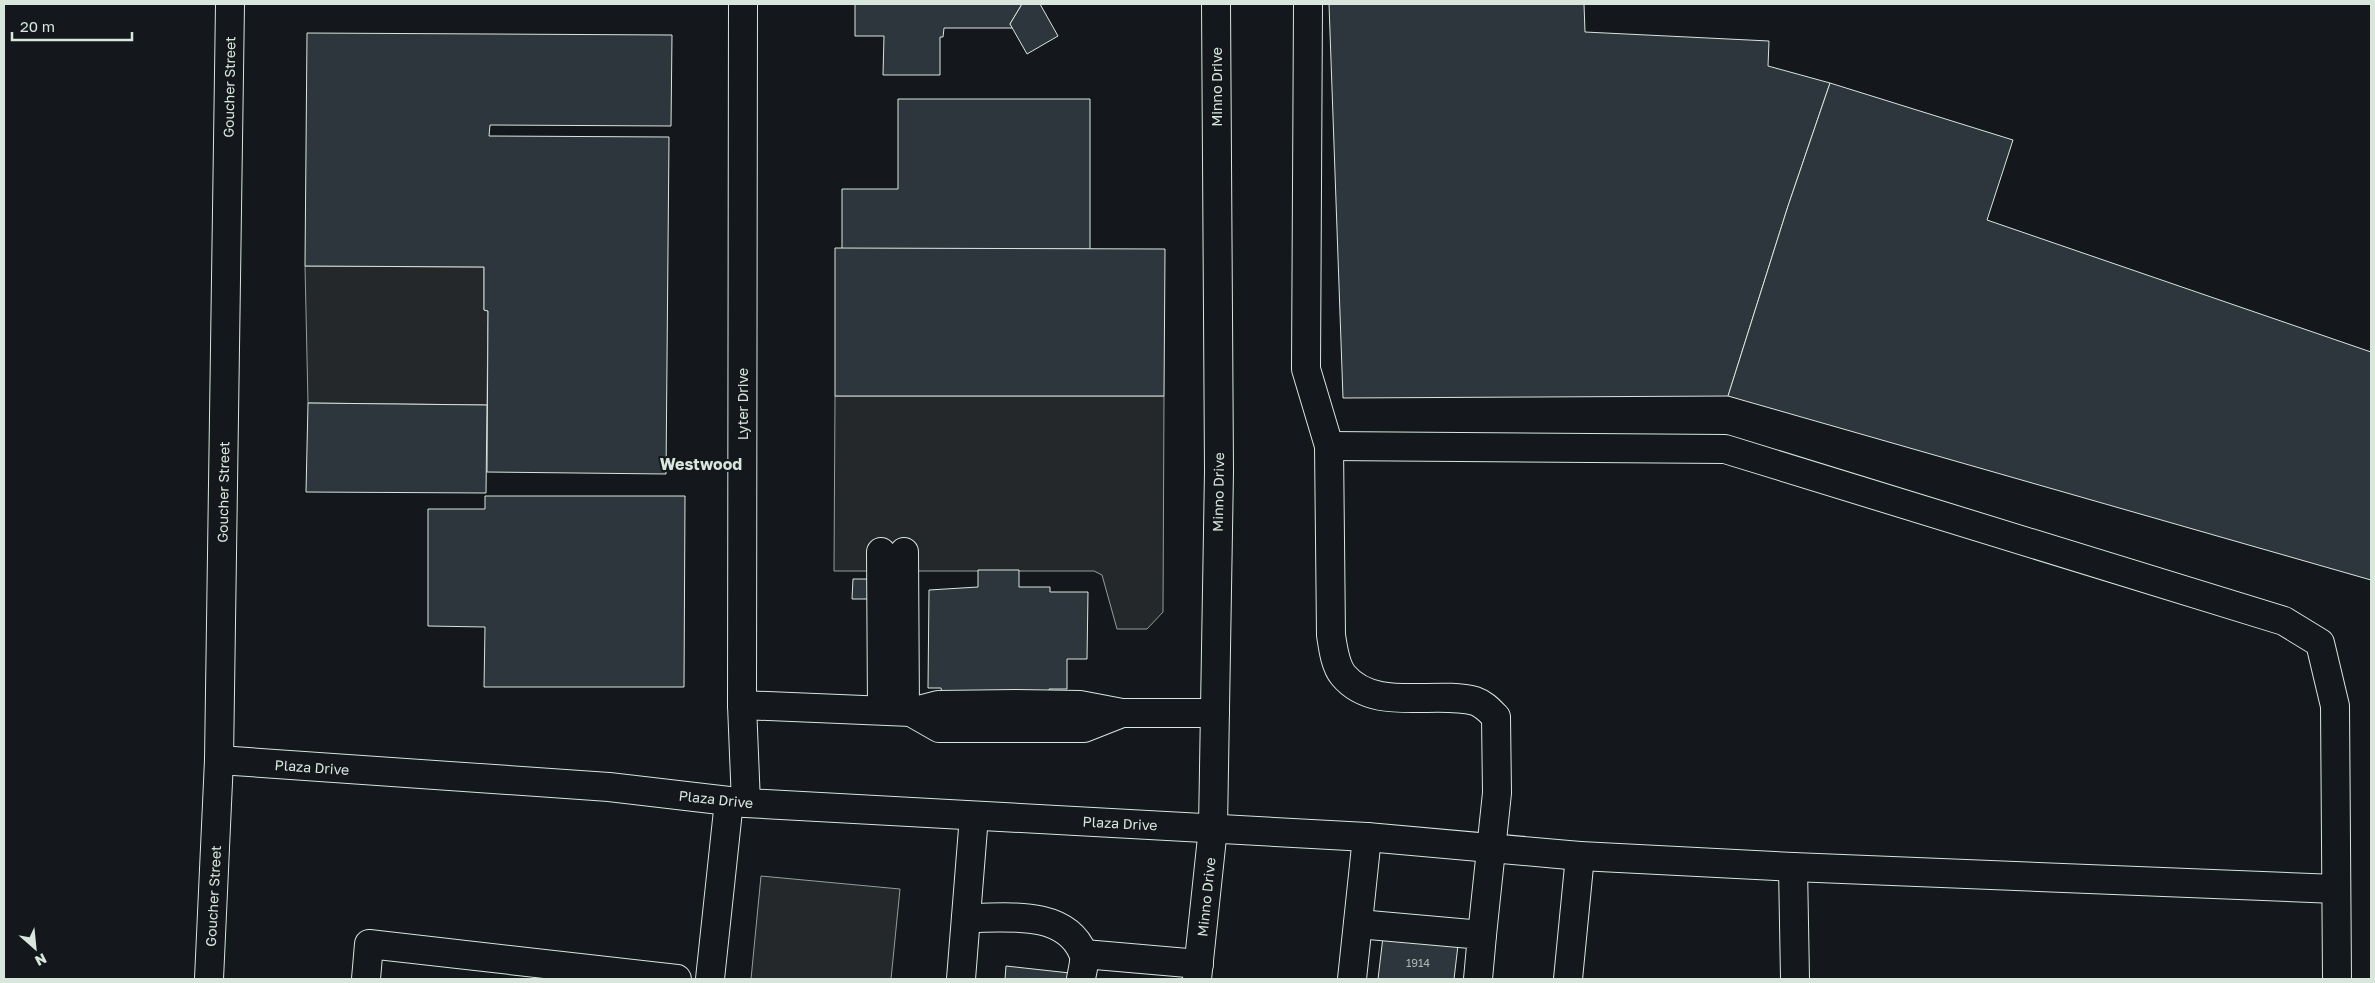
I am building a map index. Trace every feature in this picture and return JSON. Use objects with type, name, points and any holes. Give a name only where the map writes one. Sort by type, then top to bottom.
[{"type":"street","name":"Goucher Street","points":[[209,979],[219,760],[230,4]]},
{"type":"street","name":"Lyter Drive","points":[[710,979],[738,802],[742,705],[743,4]]},
{"type":"street","name":"Minno Drive","points":[[1198,972],[1213,828],[1219,471],[1216,4]]},
{"type":"street","points":[[1308,4],[1306,369],[1329,446],[1331,635],[1334,655],[1343,675],[1362,691],[1382,696],[1476,702],[1496,717],[1497,793],[1478,979]]},
{"type":"street","points":[[1329,446],[1725,449],[2284,621],[2320,643],[2335,706],[2338,979]]},
{"type":"street","points":[[892,552],[899,711]]},
{"type":"street","points":[[742,705],[899,711],[939,728],[1084,728],[1122,713],[1215,713]]},
{"type":"street","name":"Plaza Drive","points":[[219,760],[609,787],[738,802],[1367,837],[1580,856],[1794,867],[2336,889]]},
{"type":"street","points":[[961,979],[974,816]]},
{"type":"street","points":[[1352,979],[1367,837]]},
{"type":"street","points":[[1568,979],[1580,856]]},
{"type":"street","points":[[1794,867],[1795,979]]},
{"type":"street","points":[[966,918],[1037,919],[1070,932],[1095,967],[1198,972]]},
{"type":"street","points":[[1358,924],[1482,935]]},
{"type":"street","points":[[366,979],[369,944],[677,979]]},
{"type":"shaded area","points":[[305,266],[484,267],[484,310],[488,311],[487,405],[308,403]]},
{"type":"shaded area","points":[[835,396],[1164,396],[1163,612],[1147,629],[1117,629],[1102,575],[1094,571],[834,571]]},
{"type":"shaded area","points":[[761,876],[900,889],[891,979],[751,979]]},
{"type":"building","points":[[855,4],[1022,4],[1010,24],[1013,28],[944,28],[943,37],[940,37],[940,75],[883,75],[884,36],[855,36]]},
{"type":"building","points":[[1022,4],[1040,4],[1058,36],[1027,54],[1010,24]]},
{"type":"building","points":[[1329,4],[1584,4],[1585,32],[1769,41],[1768,66],[1830,83],[1788,206],[1728,396],[1343,398]]},
{"type":"building","points":[[307,33],[672,35],[671,126],[490,125],[489,136],[669,137],[666,474],[487,472],[488,311],[484,310],[484,267],[305,266]]},
{"type":"building","points":[[1830,83],[2013,140],[1987,220],[2371,352],[2371,580],[1728,396],[1788,206]]},
{"type":"building","points":[[898,99],[1090,99],[1090,249],[842,249],[842,189],[898,189]]},
{"type":"building","points":[[835,248],[1165,249],[1164,396],[835,396]]},
{"type":"building","points":[[308,403],[487,405],[486,493],[306,492]]},
{"type":"building","points":[[485,496],[685,496],[684,687],[484,687],[485,627],[428,626],[428,509],[485,509]]},
{"type":"building","points":[[978,570],[1019,570],[1019,587],[1050,587],[1050,592],[1088,592],[1087,659],[1067,659],[1067,689],[1049,689],[1049,693],[942,693],[941,688],[928,688],[929,590],[978,587]]},
{"type":"building","points":[[853,579],[917,579],[881,599],[852,599]]},
{"type":"building","points":[[1383,937],[1458,945],[1454,979],[1378,979]]},
{"type":"building","points":[[1006,966],[1070,973],[1069,979],[1005,979]]},
{"type":"district","name":"Westwood","points":[[701,464]]}]
